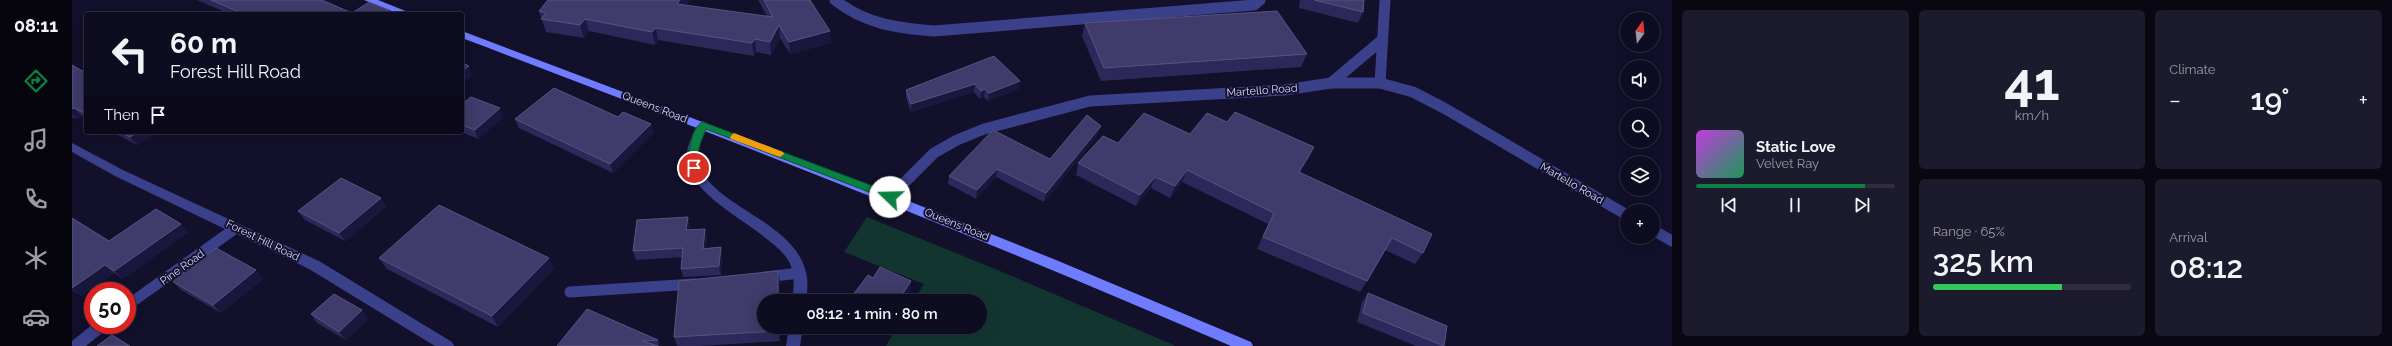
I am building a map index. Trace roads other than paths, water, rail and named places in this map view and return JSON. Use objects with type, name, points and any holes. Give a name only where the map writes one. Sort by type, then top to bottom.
[{"type":"main road","points":[[369,0],[402,12]]},
{"type":"main road","name":"Queens Road","points":[[464,35],[890,197],[1108,285],[1246,346]]},
{"type":"street","points":[[703,125],[694,145],[692,158],[698,178],[717,195],[774,234],[792,252],[800,273],[799,294]]},
{"type":"street","name":"Forest Hill Road","points":[[72,147],[119,174],[237,227],[314,265],[447,346]]},
{"type":"street","name":"Pine Road","points":[[136,300],[237,227]]},
{"type":"street","points":[[76,346],[91,334]]},
{"type":"street","points":[[793,346],[795,334]]},
{"type":"lane","points":[[835,0],[870,23],[894,28],[934,31],[1254,6],[1260,0]]},
{"type":"lane","points":[[1380,83],[1385,0]]},
{"type":"lane","points":[[1331,83],[1382,40]]},
{"type":"lane","name":"Martello Road","points":[[890,197],[934,153],[957,140],[984,129],[1090,101],[1285,90],[1331,83],[1380,83],[1413,92],[1444,108],[1620,211]]},
{"type":"lane","points":[[1660,234],[1672,241]]},
{"type":"lane","points":[[749,279],[800,273]]},
{"type":"lane","points":[[570,292],[704,283]]}]
